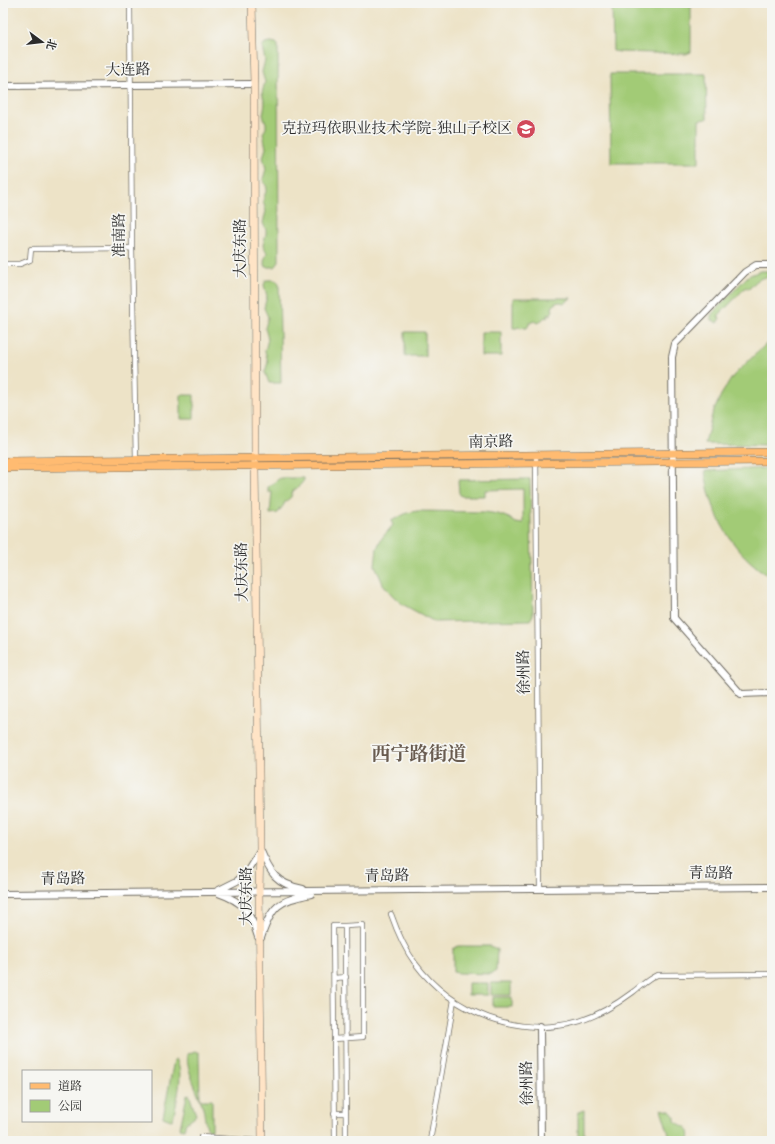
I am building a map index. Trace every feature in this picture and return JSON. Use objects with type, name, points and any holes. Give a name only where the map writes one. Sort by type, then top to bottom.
[{"type":"main road","name":"大庆东路","points":[[252,3],[254,84],[255,467],[262,1141]]},
{"type":"main road","name":"南京路","points":[[137,463],[255,458],[772,452]]},
{"type":"main road","points":[[3,461],[137,463]]},
{"type":"main road","name":"南京路","points":[[137,463],[255,467],[772,461]]},
{"type":"main road","points":[[3,468],[137,463]]},
{"type":"street","name":"准南路","points":[[130,3],[132,248],[137,463]]},
{"type":"street","name":"大连路","points":[[3,86],[254,84]]},
{"type":"street","points":[[3,264],[20,264],[30,260],[31,249],[132,248]]},
{"type":"street","points":[[772,265],[756,265],[745,272],[674,344],[672,357],[674,618],[741,694],[772,693]]},
{"type":"street","name":"徐州路","points":[[536,455],[540,889]]},
{"type":"street","points":[[260,849],[272,873],[279,880],[301,889],[323,891]]},
{"type":"street","points":[[215,892],[237,881],[245,874],[260,849]]},
{"type":"street","name":"青岛路","points":[[3,894],[416,889],[772,887]]},
{"type":"street","points":[[260,941],[271,913],[278,905],[287,900],[323,891]]},
{"type":"street","points":[[215,892],[227,896],[241,904],[247,910],[253,919],[260,941]]},
{"type":"street","points":[[390,914],[402,942],[429,980],[465,1008],[487,1018],[508,1023],[540,1026],[575,1022],[602,1012],[619,1003],[650,978],[657,975],[772,974]]},
{"type":"street","points":[[334,1039],[363,1037],[363,926],[333,926],[334,1113],[335,1141]]},
{"type":"street","points":[[345,926],[346,1141]]},
{"type":"street","points":[[334,978],[346,977]]},
{"type":"street","points":[[430,1141],[454,1000]]},
{"type":"street","name":"徐州路","points":[[540,1026],[541,1141]]},
{"type":"street","points":[[334,1113],[346,1113]]},
{"type":"street","points":[[201,1137],[258,1141]]},
{"type":"green space","points":[[612,3],[691,3],[691,52],[686,54],[613,51]]},
{"type":"green space","points":[[271,42],[278,45],[279,261],[275,267],[266,267],[264,261],[267,253],[263,245],[266,230],[263,223],[266,211],[263,201],[267,188],[263,179],[266,169],[263,157],[266,148],[263,133],[266,128],[266,123],[263,115],[265,103],[262,93],[265,82],[262,72],[265,60],[262,47],[265,43]]},
{"type":"green space","points":[[610,74],[706,74],[707,119],[699,120],[699,163],[611,163]]},
{"type":"green space","points":[[760,271],[772,271],[772,277],[759,280],[749,289],[746,287],[718,316],[720,318],[717,323],[711,319],[711,315],[748,276]]},
{"type":"green space","points":[[266,280],[275,280],[279,283],[281,383],[269,383],[265,372],[268,362],[265,351],[268,339],[265,328],[268,317],[264,308],[267,296],[264,285]]},
{"type":"green space","points":[[513,298],[571,298],[564,303],[555,303],[552,308],[553,311],[551,315],[549,314],[547,316],[548,317],[545,317],[539,323],[534,321],[530,323],[527,328],[524,328],[524,326],[522,328],[517,328],[513,328]]},
{"type":"green space","points":[[405,332],[425,332],[425,356],[405,356]]},
{"type":"green space","points":[[481,332],[501,332],[501,356],[481,356]]},
{"type":"green space","points":[[772,341],[772,445],[705,444],[712,415],[721,395],[733,376],[765,345]]},
{"type":"green space","points":[[181,395],[194,395],[194,419],[181,419]]},
{"type":"green space","points":[[772,468],[772,578],[746,557],[726,532],[713,503],[708,488],[705,471]]},
{"type":"green space","points":[[280,478],[304,478],[304,480],[293,491],[291,497],[285,502],[278,513],[270,514],[272,492],[268,492],[268,487]]},
{"type":"green space","points":[[530,479],[533,615],[530,620],[435,622],[402,604],[383,584],[375,565],[377,548],[382,538],[393,525],[391,521],[407,513],[417,511],[485,512],[498,514],[509,518],[516,523],[523,524],[523,489],[485,490],[485,496],[461,496],[459,493],[458,480]]},
{"type":"green space","points":[[458,946],[490,946],[497,949],[496,971],[491,974],[453,972],[453,949]]},
{"type":"green space","points":[[468,983],[488,983],[488,995],[468,995]]},
{"type":"green space","points":[[491,983],[511,983],[511,995],[491,995]]},
{"type":"green space","points":[[493,997],[512,997],[512,1007],[493,1007]]},
{"type":"green space","points":[[195,1051],[199,1053],[200,1099],[187,1061],[187,1054]]},
{"type":"green space","points":[[176,1059],[179,1065],[180,1080],[178,1097],[173,1119],[171,1120],[163,1117],[174,1060]]},
{"type":"green space","points":[[189,1094],[196,1115],[186,1123],[184,1129],[180,1128],[187,1095]]},
{"type":"green space","points":[[200,1100],[212,1100],[212,1130],[208,1129],[205,1122]]},
{"type":"green space","points":[[661,1109],[670,1111],[675,1117],[675,1121],[688,1130],[690,1136],[689,1141],[671,1141]]},
{"type":"green space","points":[[584,1110],[584,1141],[578,1141],[578,1113]]},
{"type":"place","name":"克拉玛依职业技术学院-独山子校区","points":[[526,129]]},
{"type":"district","name":"西宁路街道","points":[[419,755]]}]
